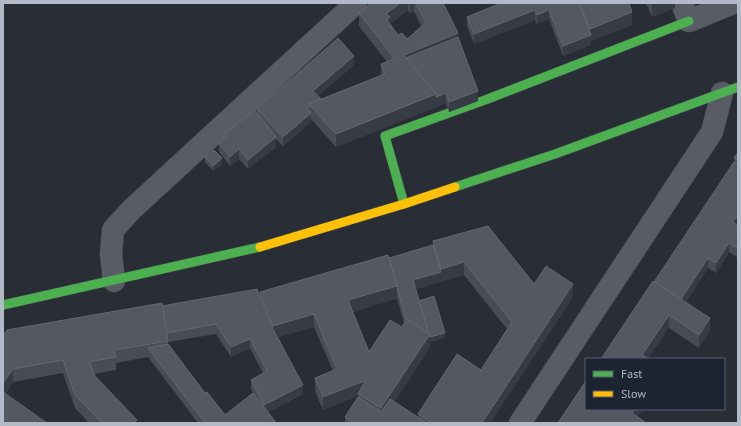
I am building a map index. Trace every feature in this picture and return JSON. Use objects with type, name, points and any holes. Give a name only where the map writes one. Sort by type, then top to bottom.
[{"type":"street","points":[[114,281],[111,254],[113,230],[131,210],[356,3]]},
{"type":"street","points":[[404,204],[385,136],[486,100],[686,12],[733,3]]},
{"type":"street","points":[[3,305],[261,247],[404,204],[554,154],[730,90]]},
{"type":"street","points":[[520,423],[712,132],[730,90]]},
{"type":"building","points":[[371,3],[400,3],[386,14],[390,17],[387,20],[398,35],[402,33],[407,39],[426,23],[416,3],[443,3],[458,33],[404,55],[436,94],[336,134],[309,104],[385,74],[381,64],[395,59],[359,13]]},
{"type":"building","points":[[501,3],[579,3],[591,35],[563,46],[549,10],[537,15],[535,10],[474,34],[467,17]]},
{"type":"building","points":[[580,3],[629,3],[632,12],[590,29]]},
{"type":"building","points":[[458,37],[478,91],[449,102],[446,93],[436,97],[436,94],[406,58]]},
{"type":"building","points":[[338,38],[354,56],[313,91],[321,99],[309,104],[309,108],[307,108],[311,113],[283,137],[257,109]]},
{"type":"building","points":[[255,110],[276,137],[248,160],[239,149],[230,157],[219,143],[228,135],[226,133]]},
{"type":"building","points":[[214,150],[222,158],[213,166],[205,157]]},
{"type":"building","points":[[738,152],[738,161],[734,158]]},
{"type":"building","points":[[734,162],[738,164],[738,215],[733,222],[738,226],[738,248],[729,243],[716,263],[708,258],[681,299],[654,282]]},
{"type":"building","points":[[488,226],[534,284],[546,266],[573,284],[482,423],[431,423],[418,414],[457,354],[481,370],[512,322],[464,262],[441,269],[433,241]]},
{"type":"building","points":[[433,245],[441,272],[413,280],[429,333],[407,319],[406,320],[389,258]]},
{"type":"building","points":[[388,255],[397,286],[348,300],[369,352],[390,320],[402,327],[407,319],[430,334],[381,408],[358,394],[365,382],[364,381],[323,397],[315,378],[337,369],[314,314],[273,326],[260,292]]},
{"type":"building","points":[[653,281],[710,318],[699,335],[669,315],[642,355],[647,358],[602,358]]},
{"type":"building","points":[[257,289],[273,329],[303,385],[264,405],[251,380],[267,371],[250,339],[231,347],[216,324],[167,333],[162,306]]},
{"type":"building","points":[[434,296],[445,333],[430,337],[419,301]]},
{"type":"building","points":[[162,303],[168,341],[114,350],[116,357],[89,362],[95,376],[137,420],[134,423],[102,423],[75,395],[63,360],[13,369],[3,383],[3,335],[7,330]]},
{"type":"building","points":[[168,344],[205,393],[207,392],[225,415],[253,393],[275,421],[273,423],[205,423],[148,348]]},
{"type":"building","points":[[585,382],[585,410],[634,410],[632,413],[645,422],[645,423],[558,423]]},
{"type":"building","points":[[3,392],[47,423],[3,423]]},
{"type":"building","points":[[358,397],[381,412],[390,399],[427,423],[354,423],[345,417]]},
{"type":"traffic: fast","points":[[404,204],[385,136],[485,100],[689,21]]},
{"type":"traffic: fast","points":[[455,187],[555,154],[738,87]]},
{"type":"traffic: fast","points":[[3,305],[260,247]]},
{"type":"traffic: slow","points":[[260,247],[404,204],[455,187]]}]
